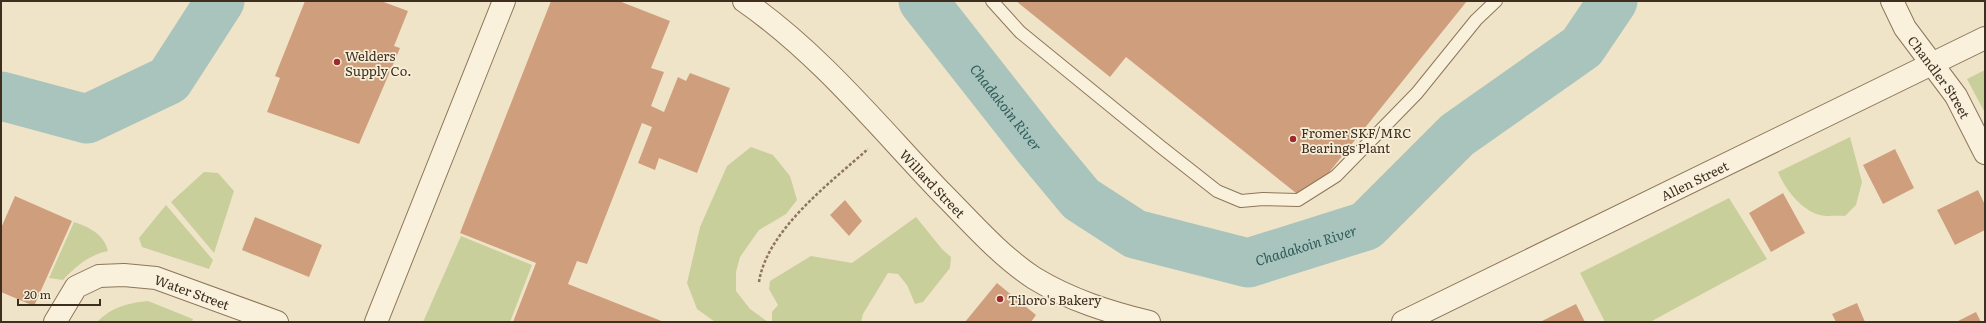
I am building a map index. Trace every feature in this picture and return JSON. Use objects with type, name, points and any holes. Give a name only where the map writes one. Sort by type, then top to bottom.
[{"type":"street","points":[[376,322],[504,1]]},
{"type":"street","name":"Willard Street","points":[[744,1],[776,24],[827,71],[965,216],[1000,250],[1034,277],[1069,297],[1107,311],[1149,322]]},
{"type":"street","name":"Chandler Street","points":[[1892,1],[1906,28],[1934,64],[1956,96],[1985,153]]},
{"type":"street","name":"Allen Street","points":[[1403,322],[1985,38]]},
{"type":"street","name":"Water Street","points":[[55,322],[76,288],[99,276],[124,275],[156,278],[277,322]]},
{"type":"lane","points":[[992,1],[1020,32],[1161,147],[1218,191],[1240,201],[1263,199],[1298,200],[1336,176],[1417,93],[1476,20],[1496,1]]},
{"type":"path","points":[[759,282],[760,272],[771,251],[792,219],[886,133]]},
{"type":"green space","points":[[1985,70],[1985,113],[1967,79]]},
{"type":"green space","points":[[1850,137],[1862,182],[1856,205],[1845,216],[1823,216],[1806,209],[1789,192],[1778,172]]},
{"type":"green space","points":[[751,147],[773,155],[790,176],[797,200],[786,214],[759,230],[740,257],[736,272],[736,291],[750,309],[768,322],[715,322],[697,309],[687,283],[700,227],[727,166]]},
{"type":"green space","points":[[204,172],[218,173],[234,191],[214,253],[171,202]]},
{"type":"green space","points":[[1729,198],[1767,259],[1650,322],[1605,322],[1580,273]]},
{"type":"green space","points":[[166,205],[213,260],[209,269],[142,247],[139,238]]},
{"type":"green space","points":[[916,217],[942,249],[951,257],[950,268],[923,302],[915,304],[907,285],[898,274],[888,273],[863,314],[861,322],[772,322],[772,312],[778,305],[769,289],[770,281],[811,256],[852,263]]},
{"type":"green space","points":[[74,222],[95,232],[103,240],[108,251],[89,258],[63,280],[49,278]]},
{"type":"green space","points":[[461,236],[532,265],[510,322],[423,322]]},
{"type":"green space","points":[[148,301],[193,319],[192,322],[98,321],[109,312],[121,306]]},
{"type":"building","name":"Welders Supply Co.","points":[[305,1],[381,1],[408,11],[394,46],[400,48],[359,144],[267,112],[280,78],[275,76]]},
{"type":"building","points":[[551,1],[619,1],[670,21],[651,68],[664,72],[651,106],[664,112],[678,77],[686,81],[690,73],[730,88],[697,173],[659,158],[655,170],[638,163],[652,127],[642,123],[587,264],[577,261],[568,284],[664,322],[513,322],[536,263],[460,233]]},
{"type":"building","name":"Fromer SKF/MRC Bearings Plant","points":[[1016,1],[1467,1],[1306,201],[1126,57],[1110,77]]},
{"type":"building","points":[[1895,149],[1914,188],[1883,204],[1863,165]]},
{"type":"building","points":[[1978,190],[1985,205],[1985,230],[1955,245],[1937,210]]},
{"type":"building","points":[[1783,193],[1805,233],[1771,252],[1749,213]]},
{"type":"building","points":[[15,196],[72,221],[34,306],[1,292],[1,228]]},
{"type":"building","points":[[845,200],[862,221],[849,236],[830,215]]},
{"type":"building","points":[[255,217],[322,245],[309,277],[242,250]]},
{"type":"building","name":"Tiloro's Bakery","points":[[997,283],[1036,315],[1031,322],[965,322]]},
{"type":"building","points":[[1857,303],[1865,322],[1836,322],[1832,314]]},
{"type":"building","points":[[1576,304],[1585,322],[1540,322]]},
{"type":"building","points":[[1976,312],[1981,322],[1956,322]]},
{"type":"waterway","name":"Chadakoin River","points":[[1,96],[87,119],[169,80],[220,1]]},
{"type":"waterway","name":"Chadakoin River","points":[[923,1],[1037,146],[1081,199],[1135,234],[1248,263],[1366,226],[1457,135],[1582,47],[1613,1]]},
{"type":"place","name":"Welders Supply Co.","points":[[337,62]]},
{"type":"place","name":"Fromer SKF/MRC Bearings Plant","points":[[1293,139]]},
{"type":"place","name":"Tiloro's Bakery","points":[[1000,299]]}]
